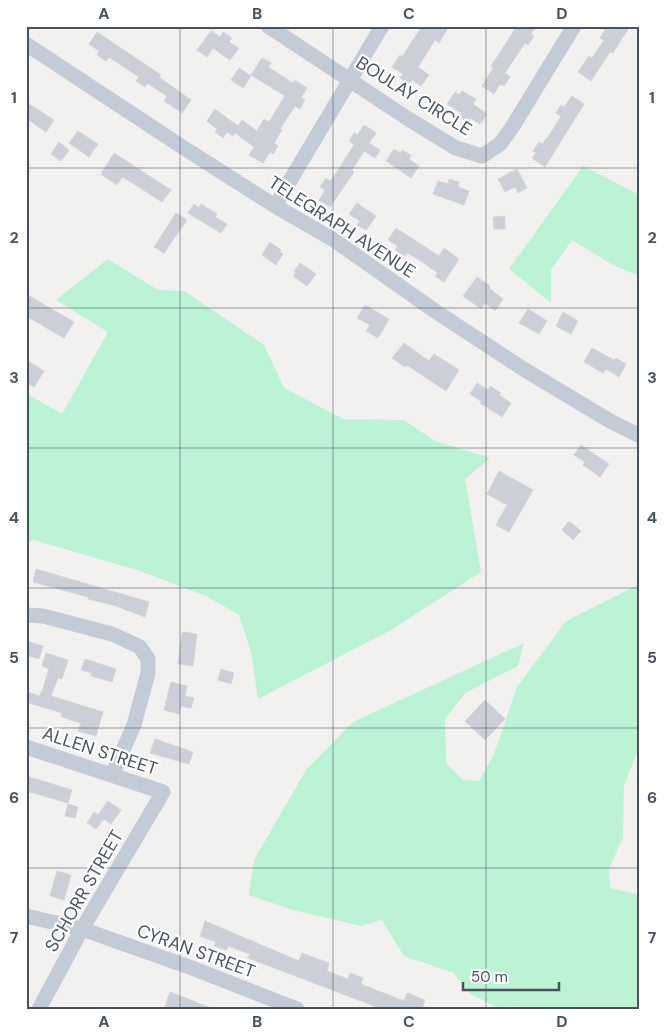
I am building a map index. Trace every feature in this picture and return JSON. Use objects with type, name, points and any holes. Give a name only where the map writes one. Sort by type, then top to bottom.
[{"type":"street","name":"BOULAY CIRCLE","points":[[268,26],[410,120],[456,148],[482,156],[500,144],[511,129],[574,26]]},
{"type":"street","points":[[275,206],[382,26]]},
{"type":"street","name":"TELEGRAPH AVENUE","points":[[26,44],[187,150],[275,206],[334,240],[435,311],[525,370],[610,421],[640,436]]},
{"type":"street","points":[[26,615],[43,616],[112,634],[140,647],[148,659],[148,673],[134,725],[112,775]]},
{"type":"street","name":"ALLEN STREET","points":[[26,747],[162,792]]},
{"type":"street","name":"SCHORR STREET","points":[[39,1009],[82,929],[162,792]]},
{"type":"street","name":"CYRAN STREET","points":[[26,916],[82,929],[192,968],[297,1009]]},
{"type":"green space","points":[[583,166],[640,195],[640,276],[613,265],[572,240],[551,270],[551,303],[509,269]]},
{"type":"green space","points":[[108,259],[158,290],[184,291],[264,345],[284,388],[343,419],[404,420],[435,441],[490,458],[465,479],[481,572],[391,630],[258,699],[251,651],[239,615],[206,596],[137,570],[34,540],[26,543],[26,393],[62,414],[108,332],[56,300]]},
{"type":"green space","points":[[640,584],[640,746],[624,785],[623,838],[609,868],[610,888],[640,895],[640,1009],[520,1009],[518,1006],[498,1008],[469,993],[454,973],[404,956],[382,920],[361,926],[293,910],[249,895],[254,860],[306,770],[353,722],[524,643],[518,666],[465,693],[445,719],[446,763],[463,780],[479,781],[494,754],[517,687],[566,621]]},
{"type":"building","points":[[422,26],[449,26],[439,43],[435,40],[418,67],[429,75],[421,86],[412,80],[409,84],[400,78],[403,74],[392,67],[400,55],[402,57]]},
{"type":"building","points":[[517,26],[536,26],[531,34],[534,36],[528,45],[525,43],[505,73],[510,77],[504,86],[500,84],[494,94],[482,86],[493,68],[491,66]]},
{"type":"building","points":[[612,26],[630,26],[613,53],[610,52],[591,81],[578,72],[589,56],[592,58],[604,40],[600,38],[606,28],[610,30]]},
{"type":"building","points":[[211,31],[220,37],[223,32],[232,38],[229,42],[239,48],[230,60],[213,48],[207,57],[197,50]]},
{"type":"building","points":[[97,32],[161,75],[159,77],[191,100],[182,113],[164,101],[167,96],[147,83],[145,87],[136,81],[139,77],[109,57],[106,61],[97,55],[99,51],[89,44]]},
{"type":"building","points":[[262,58],[271,63],[268,67],[293,83],[295,80],[307,88],[301,98],[305,100],[300,109],[295,106],[280,129],[282,130],[274,143],[278,146],[273,154],[270,152],[263,163],[249,155],[254,147],[235,133],[233,136],[227,132],[223,138],[215,132],[217,129],[207,121],[215,109],[238,126],[242,120],[257,131],[264,119],[269,122],[285,96],[251,75]]},
{"type":"building","points":[[239,68],[251,76],[243,88],[231,80]]},
{"type":"building","points":[[462,91],[476,99],[473,104],[487,114],[480,124],[470,118],[467,122],[459,116],[461,113],[447,104],[455,92],[459,95]]},
{"type":"building","points":[[572,96],[584,104],[545,167],[532,158],[536,153],[533,151],[539,142],[542,144],[550,134],[561,116],[556,113],[561,105],[564,107]]},
{"type":"building","points":[[26,102],[54,120],[46,132],[26,118]]},
{"type":"building","points":[[364,125],[376,133],[369,143],[380,150],[375,158],[364,151],[352,170],[354,172],[330,207],[319,200],[325,190],[320,187],[326,178],[330,181],[335,175],[354,145],[349,141],[354,133],[357,135]]},
{"type":"building","points":[[78,131],[98,144],[89,157],[69,143]]},
{"type":"building","points":[[59,142],[69,150],[61,161],[51,154]]},
{"type":"building","points":[[394,149],[400,153],[402,150],[411,155],[409,159],[419,166],[411,178],[386,161]]},
{"type":"building","points":[[114,153],[171,190],[162,202],[122,177],[117,185],[101,174]]},
{"type":"building","points":[[517,169],[527,188],[518,193],[515,187],[505,192],[498,179]]},
{"type":"building","points":[[449,179],[459,182],[458,187],[469,191],[464,205],[433,194],[438,181],[448,184]]},
{"type":"building","points":[[357,203],[376,216],[366,230],[357,225],[360,221],[349,214]]},
{"type":"building","points":[[194,204],[199,208],[201,204],[217,214],[215,217],[227,224],[221,233],[188,213]]},
{"type":"building","points":[[176,213],[187,220],[164,253],[154,247]]},
{"type":"building","points":[[505,216],[505,229],[494,229],[493,217]]},
{"type":"building","points":[[396,228],[439,256],[444,248],[459,259],[444,282],[435,276],[438,273],[413,256],[407,253],[405,256],[395,250],[398,246],[388,240]]},
{"type":"building","points":[[270,242],[281,250],[280,252],[283,254],[276,265],[262,255]]},
{"type":"building","points":[[300,263],[316,274],[307,286],[293,276]]},
{"type":"building","points":[[477,277],[490,286],[489,288],[503,299],[495,311],[485,303],[481,309],[463,296]]},
{"type":"building","points":[[26,294],[74,322],[64,338],[26,316]]},
{"type":"building","points":[[365,305],[389,319],[378,338],[366,331],[370,325],[357,318]]},
{"type":"building","points":[[528,309],[547,321],[539,334],[519,323]]},
{"type":"building","points":[[563,312],[578,321],[571,334],[556,326]]},
{"type":"building","points":[[404,343],[429,361],[434,354],[459,370],[446,391],[407,365],[405,367],[392,358]]},
{"type":"building","points":[[592,348],[626,364],[619,377],[606,369],[603,373],[584,362]]},
{"type":"building","points":[[26,360],[44,371],[34,387],[26,382]]},
{"type":"building","points":[[477,383],[488,390],[490,386],[511,403],[502,417],[470,394]]},
{"type":"building","points":[[581,445],[609,464],[600,477],[583,465],[585,462],[574,455]]},
{"type":"building","points":[[499,471],[533,490],[509,532],[496,525],[507,505],[487,494]]},
{"type":"building","points":[[569,521],[581,531],[573,540],[562,530]]},
{"type":"building","points":[[36,569],[149,602],[145,617],[116,606],[88,599],[88,597],[33,582]]},
{"type":"building","points":[[182,633],[197,634],[193,666],[178,664]]},
{"type":"building","points":[[26,641],[43,646],[39,659],[26,655]]},
{"type":"building","points":[[46,653],[68,660],[62,679],[58,678],[51,696],[103,712],[96,736],[78,731],[81,723],[61,717],[62,713],[26,702],[28,692],[39,696],[42,691],[49,669],[42,666]]},
{"type":"building","points":[[85,659],[116,669],[112,682],[91,676],[92,673],[81,670]]},
{"type":"building","points":[[221,669],[234,673],[231,684],[218,680]]},
{"type":"building","points":[[171,682],[187,686],[185,696],[194,698],[191,708],[181,706],[179,714],[164,710]]},
{"type":"building","points":[[485,700],[505,719],[485,740],[465,721]]},
{"type":"building","points":[[155,739],[193,752],[189,764],[150,753]]},
{"type":"building","points":[[26,776],[72,790],[68,803],[26,791]]},
{"type":"building","points":[[108,801],[121,810],[111,824],[104,819],[96,829],[87,823],[94,812],[98,815]]},
{"type":"building","points":[[68,804],[78,807],[75,818],[65,816]]},
{"type":"building","points":[[57,871],[71,875],[64,900],[50,896]]},
{"type":"building","points":[[205,921],[299,961],[302,953],[329,963],[327,971],[348,979],[350,973],[363,978],[361,984],[404,1001],[407,993],[425,1000],[422,1009],[382,1009],[248,958],[250,954],[228,946],[227,950],[214,946],[216,942],[200,936]]},
{"type":"building","points":[[170,992],[211,1008],[211,1009],[164,1009]]}]
